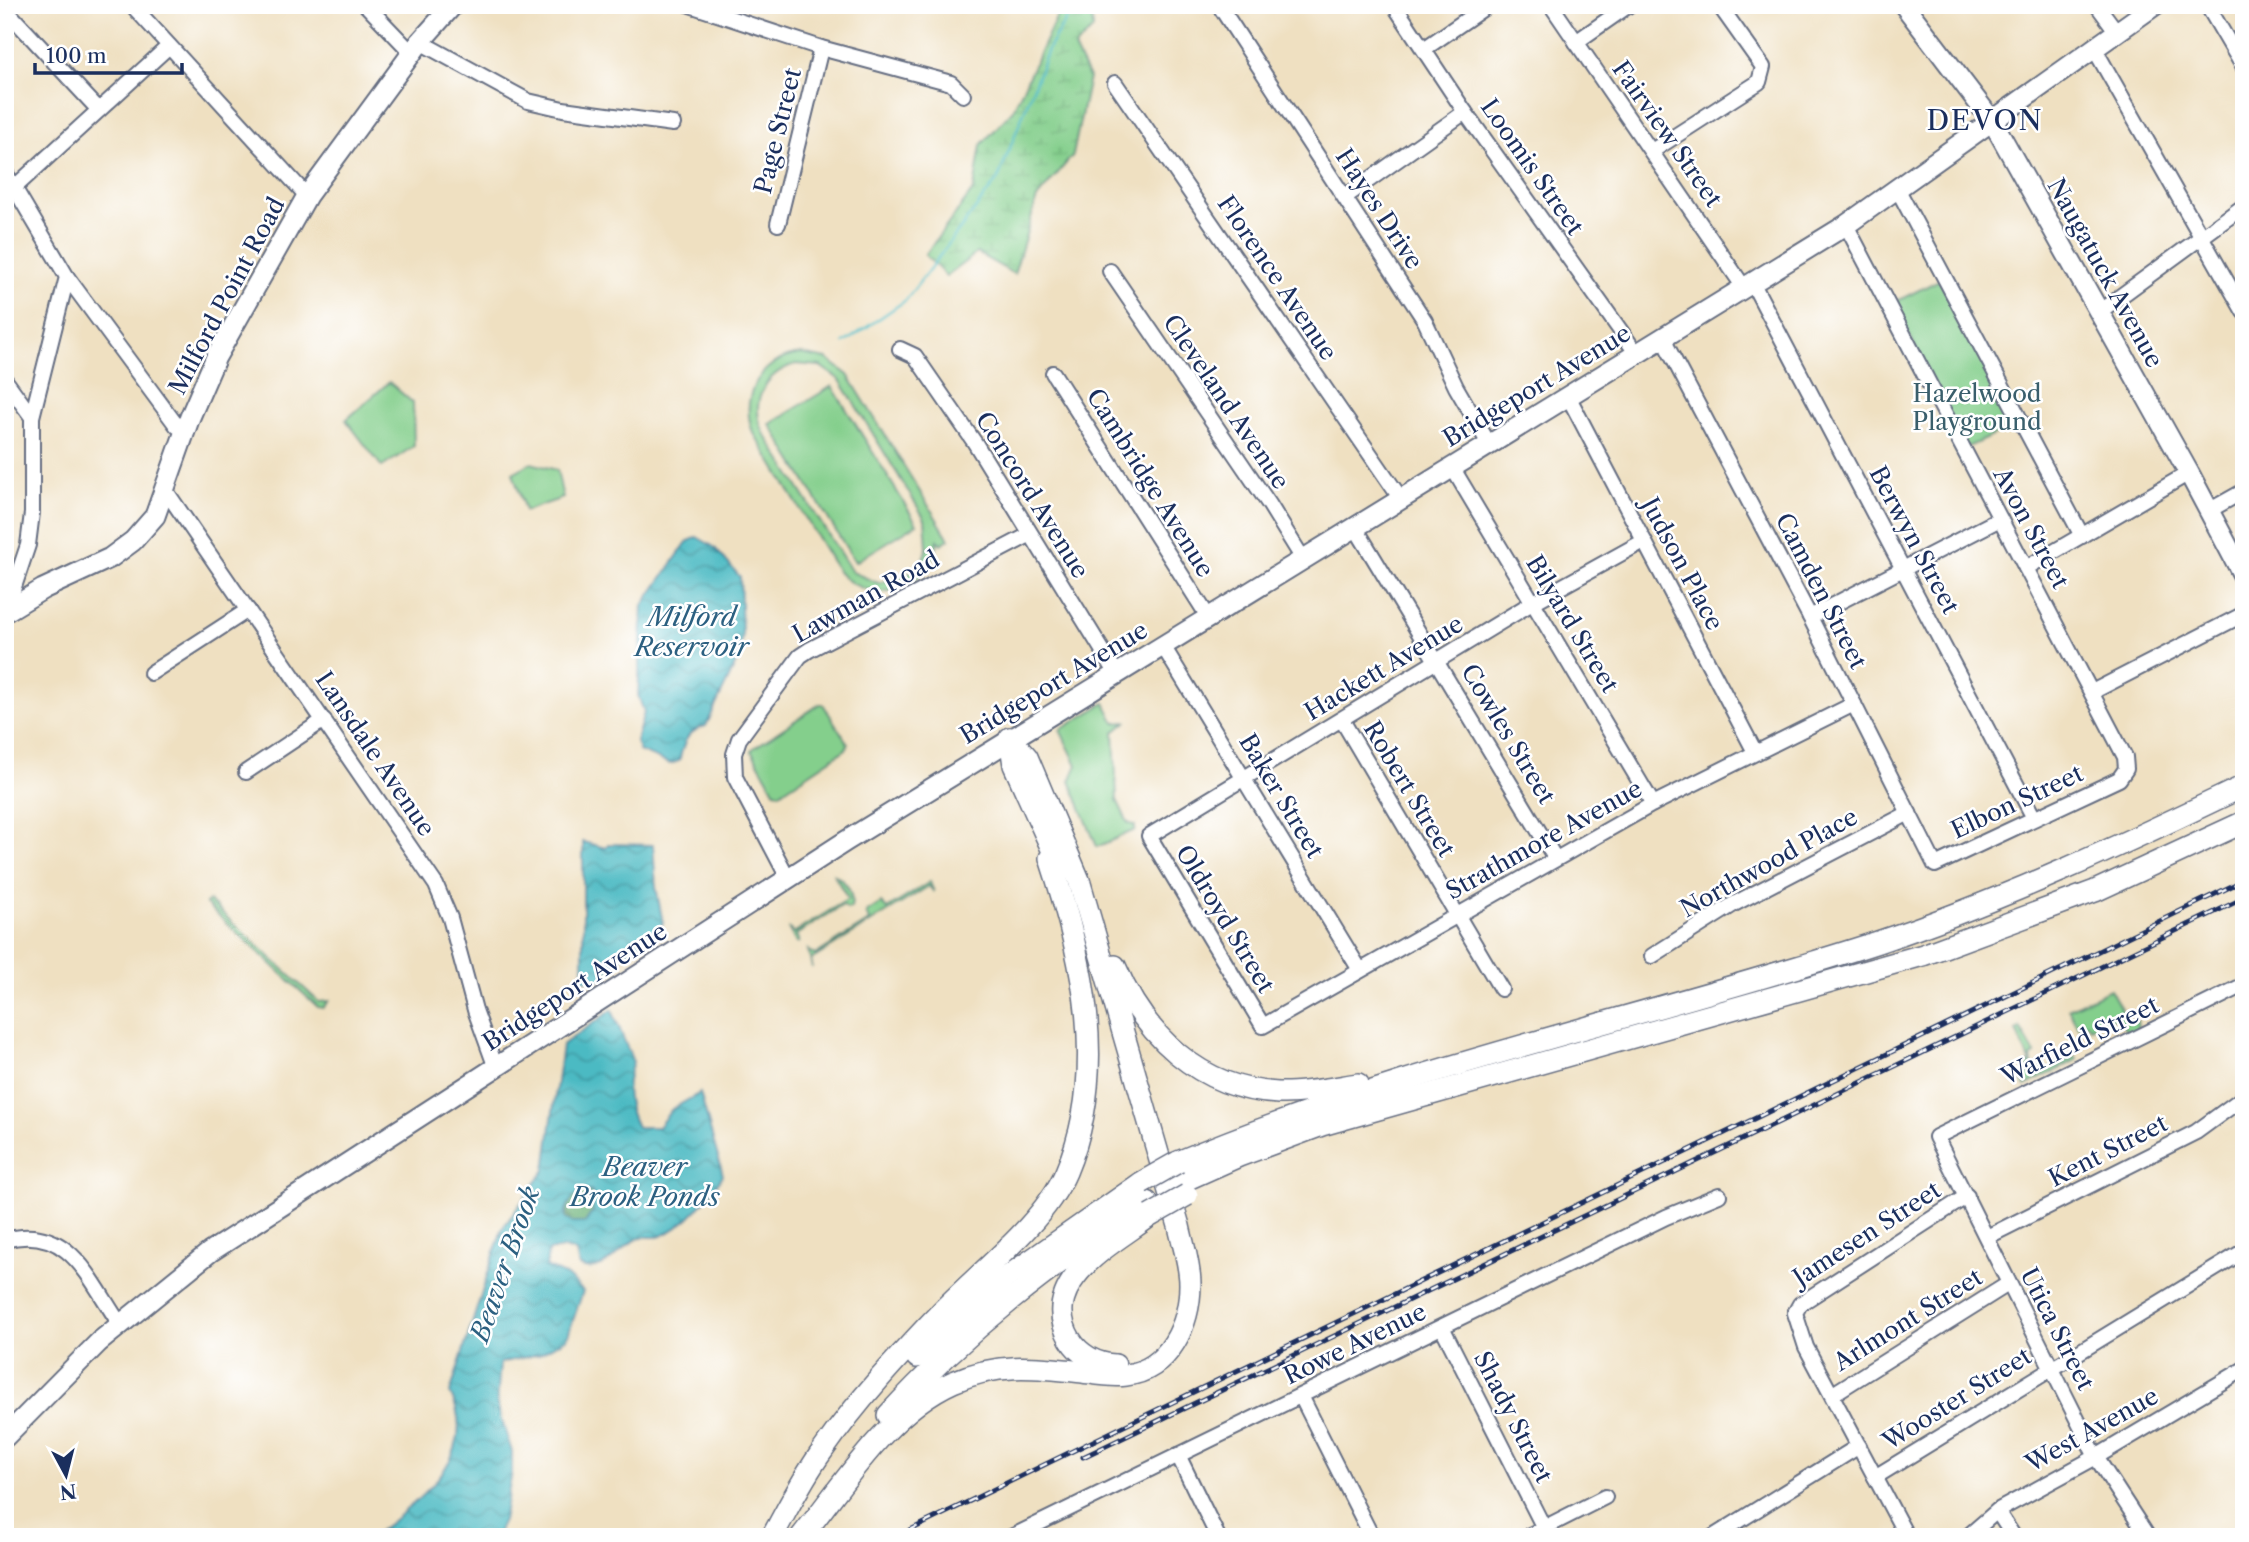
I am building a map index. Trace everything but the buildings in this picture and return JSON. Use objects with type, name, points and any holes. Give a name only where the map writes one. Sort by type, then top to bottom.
[{"type":"highway","points":[[1010,738],[1014,765],[1073,902],[1111,1017],[1179,1270],[1177,1315],[1162,1344],[1134,1363],[1107,1365],[1076,1348],[1067,1333],[1062,1311],[1065,1290],[1076,1273],[1146,1201]]},
{"type":"highway","points":[[1010,738],[1027,757],[1139,1016],[1163,1042],[1193,1067],[1224,1082],[1281,1093],[1422,1075]]},
{"type":"highway","points":[[773,1537],[852,1429],[925,1349],[1007,1277],[1183,1179],[1252,1130],[1422,1075],[1902,934],[2067,870],[2244,786]]},
{"type":"highway","points":[[1183,1179],[1322,1125],[1923,955],[2102,888],[2244,822]]},
{"type":"highway","points":[[773,1537],[808,1472],[844,1421],[915,1339],[1044,1206],[1065,1175],[1084,1112],[1088,1071],[1086,1005],[1074,936],[1041,829]]},
{"type":"highway","points":[[798,1537],[880,1440],[927,1397],[951,1382],[982,1371],[1015,1366],[1129,1375],[1160,1360],[1184,1325],[1189,1298],[1188,1266],[1079,880]]},
{"type":"highway","points":[[798,1537],[862,1445],[936,1365],[1043,1273],[1146,1201]]},
{"type":"main road","name":"Milford Point Road","points":[[6,611],[43,589],[96,566],[133,541],[155,516],[185,431],[216,357],[307,196],[415,48],[453,5]]},
{"type":"main road","name":"Naugatuck Avenue","points":[[1904,5],[1993,122],[2210,510],[2244,577]]},
{"type":"main road","name":"Bridgeport Avenue","points":[[5,1437],[66,1373],[120,1324],[210,1252],[788,877],[1846,225],[2155,5]]},
{"type":"street","points":[[132,5],[307,196]]},
{"type":"street","points":[[366,5],[415,48],[528,100],[563,109],[673,124]]},
{"type":"street","points":[[690,5],[821,48],[951,83],[963,95]]},
{"type":"street","name":"Hayes Drive","points":[[1219,5],[1425,321],[1456,387],[1489,444]]},
{"type":"street","name":"Loomis Street","points":[[1394,5],[1465,112],[1637,354]]},
{"type":"street","points":[[1424,49],[1488,5]]},
{"type":"street","name":"Fairview Street","points":[[1551,5],[1749,286]]},
{"type":"street","points":[[1576,42],[1629,5]]},
{"type":"street","points":[[1652,151],[1759,82],[1763,67],[1758,56],[1719,5]]},
{"type":"street","points":[[2097,5],[2117,32]]},
{"type":"street","points":[[2207,5],[2244,68]]},
{"type":"street","points":[[5,9],[99,110]]},
{"type":"street","points":[[15,187],[169,46]]},
{"type":"street","name":"Page Street","points":[[778,224],[821,48]]},
{"type":"street","points":[[2094,48],[2244,312]]},
{"type":"street","name":"Florence Avenue","points":[[1115,83],[1401,499]]},
{"type":"street","points":[[1345,197],[1465,112]]},
{"type":"street","points":[[5,172],[67,277],[177,426],[185,431]]},
{"type":"street","points":[[1898,190],[2082,536]]},
{"type":"street","points":[[2099,312],[2244,206]]},
{"type":"street","name":"Avon Street","points":[[1846,225],[2092,692],[2124,757],[2126,769],[2119,779]]},
{"type":"street","name":"Cleveland Avenue","points":[[1110,271],[1269,504],[1303,559]]},
{"type":"street","points":[[6,611],[24,564],[31,530],[32,417],[67,277]]},
{"type":"street","name":"Berwyn Street","points":[[1749,286],[1903,568],[2034,818]]},
{"type":"street","name":"Camden Street","points":[[1663,339],[1810,617],[1935,865]]},
{"type":"street","name":"Concord Avenue","points":[[900,349],[915,356],[975,443],[1117,674]]},
{"type":"street","name":"Cambridge Avenue","points":[[1053,373],[1209,618]]},
{"type":"street","points":[[5,380],[32,417]]},
{"type":"street","name":"Judson Place","points":[[1568,396],[1755,752]]},
{"type":"street","name":"Bilyard Street","points":[[1452,467],[1653,804]]},
{"type":"street","points":[[2026,568],[2189,473]]},
{"type":"street","name":"Lansdale Avenue","points":[[166,491],[442,895],[475,1010],[496,1068]]},
{"type":"street","points":[[2210,510],[2244,491]]},
{"type":"street","points":[[1810,617],[2000,519]]},
{"type":"street","name":"Cowles Street","points":[[1355,527],[1555,858]]},
{"type":"street","name":"Lawman Road","points":[[788,877],[735,777],[734,754],[739,739],[800,656],[1029,534]]},
{"type":"street","name":"Hackett Avenue","points":[[1149,836],[1532,603],[1644,541]]},
{"type":"street","points":[[151,673],[248,610]]},
{"type":"street","points":[[2092,692],[2244,614]]},
{"type":"street","name":"Baker Street","points":[[1163,646],[1360,970]]},
{"type":"street","name":"Strathmore Avenue","points":[[1263,1026],[1653,804],[1854,704]]},
{"type":"street","points":[[246,772],[324,720]]},
{"type":"street","name":"Robert Street","points":[[1342,720],[1502,989]]},
{"type":"street","name":"Elbon Street","points":[[1935,865],[2119,779]]},
{"type":"street","name":"Northwood Place","points":[[1651,956],[1734,904],[1909,813]]},
{"type":"street","name":"Oldroyd Street","points":[[1149,836],[1263,1026]]},
{"type":"street","name":"Warfield Street","points":[[1936,1137],[2244,985]]},
{"type":"street","name":"Kent Street","points":[[1987,1237],[2196,1132],[2244,1097]]},
{"type":"street","name":"Utica Street","points":[[1936,1137],[2096,1457],[2148,1537]]},
{"type":"street","name":"Rowe Avenue","points":[[1011,1537],[1666,1217],[1719,1195]]},
{"type":"street","name":"Jamesen Street","points":[[1833,1394],[1806,1347],[1795,1313],[1800,1304],[1966,1196]]},
{"type":"street","points":[[5,1240],[40,1238],[70,1251],[120,1324]]},
{"type":"street","name":"Wooster Street","points":[[1875,1476],[2244,1251]]},
{"type":"street","name":"Arlmont Street","points":[[1833,1394],[2008,1284]]},
{"type":"street","name":"Shady Street","points":[[1442,1327],[1544,1528]]},
{"type":"street","name":"West Avenue","points":[[1967,1537],[1997,1511],[2096,1457],[2244,1369]]},
{"type":"street","points":[[1833,1394],[1907,1537]]},
{"type":"street","points":[[1301,1396],[1372,1537]]},
{"type":"street","points":[[1713,1537],[1859,1446]]},
{"type":"street","points":[[1178,1455],[1218,1537]]},
{"type":"street","points":[[1526,1537],[1605,1497]]},
{"type":"street","points":[[1997,1511],[2014,1537]]},
{"type":"green space","points":[[1062,5],[1091,5],[1093,29],[1074,48],[1089,78],[1073,155],[1037,198],[1014,274],[977,253],[946,276],[925,255],[974,189],[981,145],[1013,110]]},
{"type":"green space","name":"Hazelwood Playground","points":[[1939,280],[2015,421],[2015,425],[1966,448],[1893,303]]},
{"type":"green space","points":[[801,354],[827,359],[848,375],[949,539],[941,544],[938,540],[933,557],[913,582],[884,592],[854,584],[839,573],[752,430],[749,403],[757,380],[765,370],[787,357]],"holes":[[[796,364],[820,366],[840,380],[925,519],[927,548],[922,561],[906,576],[878,583],[852,572],[764,433],[758,411],[762,391],[768,382],[775,374]]]},
{"type":"green space","points":[[389,382],[413,403],[414,446],[382,467],[346,420]]},
{"type":"green space","points":[[832,386],[917,524],[855,562],[770,424]]},
{"type":"green space","points":[[531,463],[557,470],[563,498],[525,511],[513,473]]},
{"type":"green space","points":[[1105,703],[1115,723],[1126,722],[1114,732],[1117,800],[1128,823],[1135,826],[1135,830],[1097,847],[1070,781],[1077,765],[1060,730]]},
{"type":"green space","points":[[823,704],[848,744],[846,749],[780,793],[775,792],[751,750]]},
{"type":"green space","points":[[834,875],[848,888],[851,908],[847,909],[843,905],[796,935],[799,942],[796,943],[788,928],[794,933],[848,899]]},
{"type":"green space","points":[[930,882],[934,892],[929,886],[811,960],[812,968],[808,950],[815,955],[869,921],[866,913],[881,903],[887,909]]},
{"type":"green space","points":[[209,901],[319,1002],[329,1001],[323,1008],[318,1007],[206,904]]},
{"type":"green space","points":[[2110,989],[2129,1023],[2137,1020],[2138,1031],[2128,1036],[2118,1016],[2090,1028],[2087,1023],[2078,1027],[2068,1009]]},
{"type":"green space","points":[[2020,1028],[2035,1054],[2031,1058],[2032,1066],[2047,1070],[2076,1056],[2077,1060],[2025,1086],[2020,1078],[2030,1073],[2027,1065],[2031,1063],[2016,1031]]},
{"type":"green space","points":[[582,1189],[592,1192],[593,1211],[585,1223],[573,1223],[565,1218],[566,1210]]},
{"type":"water","name":"Milford Reservoir","points":[[697,537],[714,547],[740,577],[742,636],[738,659],[706,726],[690,735],[684,743],[679,761],[670,764],[639,751],[636,742],[644,712],[638,695],[643,605],[687,542]]},
{"type":"water","points":[[583,842],[606,848],[608,844],[653,845],[656,887],[663,923],[615,963],[602,979],[583,980]]},
{"type":"water","name":"Beaver Brook Ponds","points":[[612,1010],[633,1062],[628,1079],[628,1095],[630,1111],[637,1127],[658,1127],[672,1109],[700,1093],[723,1175],[704,1202],[680,1225],[661,1236],[639,1238],[603,1265],[596,1268],[579,1266],[576,1252],[564,1248],[548,1251],[546,1267],[567,1276],[583,1291],[567,1338],[539,1354],[500,1363],[497,1405],[512,1452],[512,1472],[503,1521],[495,1537],[372,1537],[425,1493],[440,1476],[451,1457],[458,1438],[458,1416],[450,1393],[502,1229],[545,1170],[562,1045]],"holes":[[[583,1189],[592,1192],[593,1211],[585,1223],[573,1223],[565,1218],[568,1206],[576,1195]]]},
{"type":"waterway","name":"Beaver Brook","points":[[844,343],[906,300],[998,179],[1049,47],[1075,5]]},
{"type":"railway","points":[[896,1537],[2244,880]]},
{"type":"railway","points":[[1083,1457],[2244,898]]},
{"type":"district","name":"DEVON","points":[[1985,120]]}]
